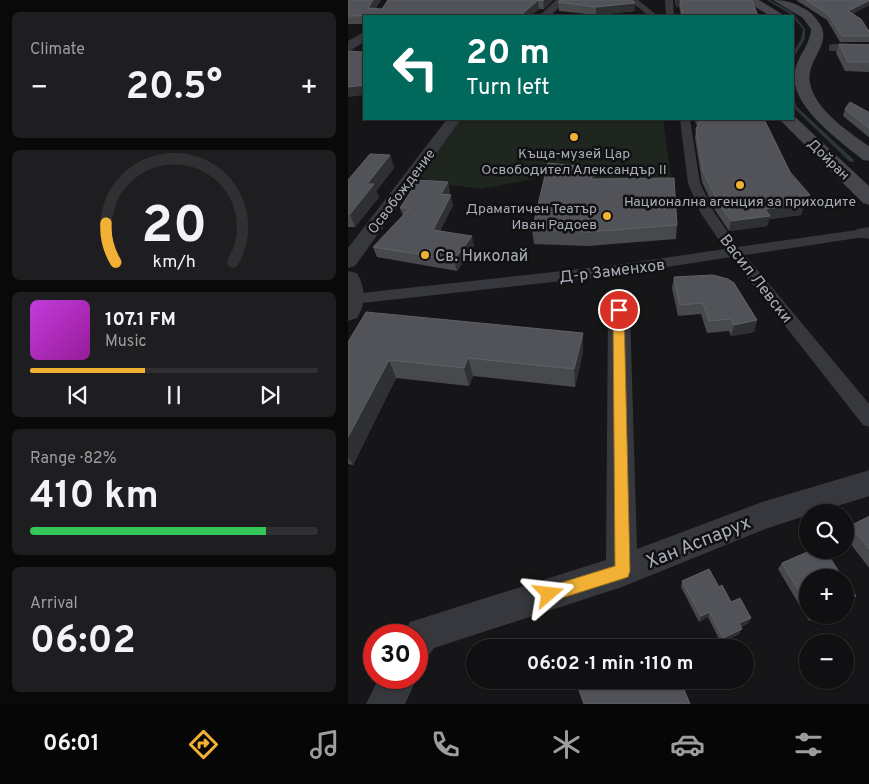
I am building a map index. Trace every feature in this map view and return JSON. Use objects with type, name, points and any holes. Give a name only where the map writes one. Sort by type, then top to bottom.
[{"type":"main road","points":[[750,0],[777,15]]},
{"type":"main road","name":"Дойран","points":[[779,0],[807,15],[817,29],[814,47],[803,71],[802,78],[812,103],[821,115],[870,156]]},
{"type":"main road","name":"Дойран","points":[[789,120],[870,199]]},
{"type":"street","points":[[545,15],[562,0]]},
{"type":"street","points":[[633,0],[653,15]]},
{"type":"street","points":[[669,0],[670,15]]},
{"type":"street","points":[[348,48],[363,37]]},
{"type":"street","points":[[833,48],[870,48]]},
{"type":"street","name":"Освобождение","points":[[348,262],[453,120]]},
{"type":"street","name":"Васил Левски","points":[[685,120],[694,183],[707,212],[735,253],[870,419]]},
{"type":"street","name":"Д-р Заменхов","points":[[350,297],[616,270],[867,233]]},
{"type":"street","points":[[619,310],[622,571]]},
{"type":"street","name":"Хан Аспарух","points":[[428,632],[622,571],[762,516],[870,483]]},
{"type":"street","points":[[385,704],[393,689]]},
{"type":"shaded area","points":[[454,120],[663,120],[673,192],[549,176],[481,189],[434,183],[421,177],[421,169]]},
{"type":"building","points":[[348,0],[373,0],[368,8],[382,9],[388,0],[538,0],[521,15],[348,16]]},
{"type":"building","points":[[560,0],[632,0],[635,3],[596,7],[558,2]]},
{"type":"building","points":[[680,0],[752,0],[758,15],[683,15]]},
{"type":"building","points":[[806,0],[870,0],[848,11],[861,19],[870,36],[842,36],[828,14]]},
{"type":"building","points":[[839,44],[870,45],[870,62],[848,62]]},
{"type":"building","points":[[363,50],[363,85],[348,87],[348,52]]},
{"type":"building","points":[[850,102],[870,113],[870,129],[845,109]]},
{"type":"building","points":[[764,120],[790,172],[810,195],[799,197],[804,204],[765,209],[770,216],[731,221],[717,200],[703,172],[696,129],[700,121]]},
{"type":"building","points":[[370,154],[390,155],[367,184],[374,184],[350,214],[348,214],[348,180]]},
{"type":"building","name":"Драматичен Театър Иван Радоев","points":[[548,163],[596,168],[591,179],[674,178],[677,225],[588,232],[532,230]]},
{"type":"building","points":[[418,180],[448,182],[441,194],[451,195],[433,230],[472,236],[454,260],[373,247],[410,208],[400,208]]},
{"type":"building","points":[[713,275],[728,279],[734,283],[757,320],[734,325],[731,319],[709,321],[703,303],[680,305],[674,277]]},
{"type":"building","points":[[366,312],[583,333],[574,369],[468,358],[464,368],[389,360],[348,437],[348,342]]},
{"type":"building","points":[[870,516],[870,550],[854,531],[854,524]]},
{"type":"building","points":[[799,556],[799,559],[831,559],[837,569],[799,569],[799,591],[782,563]]},
{"type":"building","points":[[709,569],[719,587],[722,585],[731,602],[740,598],[751,618],[739,623],[742,629],[723,638],[710,612],[701,616],[682,581]]},
{"type":"building","points":[[684,689],[690,704],[584,704],[579,690]]},
{"type":"waterway","points":[[768,0],[793,15]]},
{"type":"waterway","points":[[794,17],[804,29],[803,39],[794,54]]},
{"type":"waterway","points":[[794,104],[852,161]]},
{"type":"place","name":"Къща-музей Цар Освободител Александър II","points":[[574,137]]},
{"type":"place","name":"Национална агенция за приходите","points":[[740,185]]},
{"type":"place","name":"Драматичен Театър Иван Радоев","points":[[607,216]]},
{"type":"place","name":"Св. Николай","points":[[425,255]]},
{"type":"route","points":[[549,594],[622,571],[619,310]]}]
